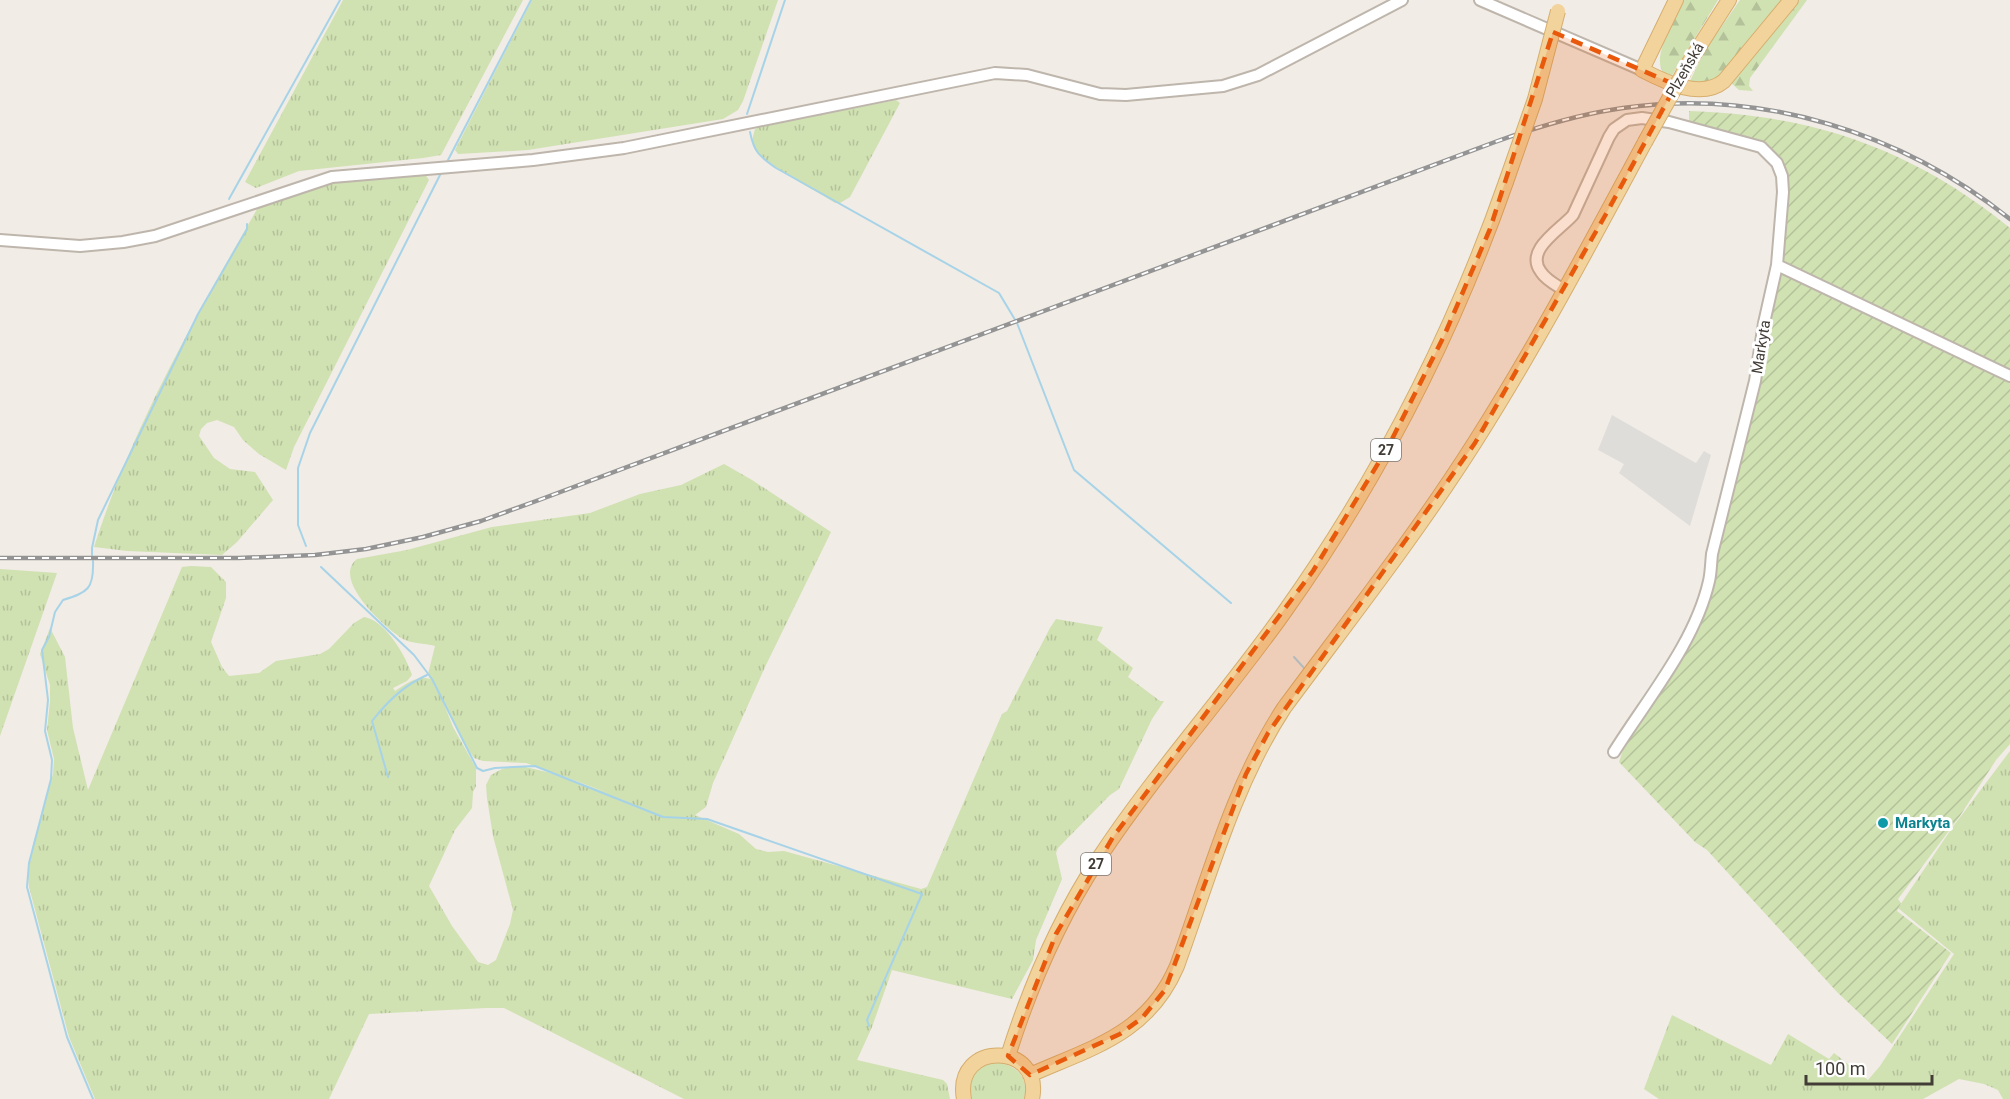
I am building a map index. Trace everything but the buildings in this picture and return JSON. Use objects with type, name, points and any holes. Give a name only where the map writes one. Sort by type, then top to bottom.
[{"type":"main road","points":[[1676,0],[1642,70],[1664,82],[1704,89],[1719,85],[1791,0]]},
{"type":"main road","name":"Plzeňská","points":[[1030,1075],[1120,1034],[1142,1018],[1165,990],[1177,966],[1246,774],[1268,733],[1284,708],[1388,570],[1445,488],[1498,405],[1690,61],[1729,0]]},
{"type":"main road","name":"27","points":[[1008,1056],[1042,963],[1098,860],[1129,815],[1284,613],[1327,549],[1367,483],[1412,401],[1475,265],[1535,99],[1560,6]]},
{"type":"main road","points":[[964,1099],[964,1080],[972,1065],[987,1056],[997,1054],[1020,1062],[1030,1075],[1033,1084],[1032,1099]]},
{"type":"street","points":[[0,240],[80,246],[123,242],[156,236],[332,177],[533,160],[624,148],[995,73],[1027,75],[1100,94],[1126,95],[1224,86],[1258,75],[1402,0]]},
{"type":"street","points":[[1480,0],[1642,70]]},
{"type":"street","name":"Markyta","points":[[1564,290],[1541,273],[1536,262],[1537,253],[1541,245],[1573,215],[1614,129],[1620,124],[1634,118],[1656,119],[1682,125],[1761,147],[1777,163],[1782,176],[1783,192],[1777,266],[1764,323],[1755,381],[1712,554],[1709,581],[1702,605],[1676,658],[1614,752]]},
{"type":"street","points":[[1777,266],[2010,376]]},
{"type":"highlighted area","points":[[1553,32],[1676,85],[1606,214],[1475,443],[1268,733],[1246,774],[1165,990],[1142,1018],[1120,1034],[1030,1075],[1008,1056],[1056,934],[1113,837],[1313,571],[1388,447],[1444,336],[1490,229]]},
{"type":"green space","points":[[343,0],[523,0],[441,155],[299,171],[256,188],[245,182]]},
{"type":"green space","points":[[532,0],[778,0],[743,101],[738,110],[723,119],[528,150],[458,154],[455,150]]},
{"type":"green space","points":[[1682,0],[1718,0],[1671,77],[1661,68],[1661,53]]},
{"type":"green space","points":[[1740,0],[1784,0],[1720,76],[1708,82],[1690,81],[1704,52]]},
{"type":"green space","points":[[1795,0],[1807,0],[1750,78],[1749,86],[1753,91],[1739,90],[1731,83]]},
{"type":"green space","points":[[896,100],[900,103],[850,197],[840,203],[835,203],[779,169],[759,154],[753,145],[755,129],[761,126]]},
{"type":"green space","points":[[1689,111],[1778,120],[1860,141],[1898,157],[1936,177],[1973,200],[2010,228],[2010,744],[1996,760],[1960,816],[1898,899],[1901,903],[1897,911],[1951,953],[1892,1044],[1837,992],[1707,850],[1695,842],[1619,762],[1633,721],[1696,620],[1769,298],[1782,161],[1689,121]]},
{"type":"green space","points":[[424,173],[429,180],[294,447],[286,470],[259,454],[243,440],[234,427],[217,420],[207,423],[201,429],[199,436],[214,458],[230,469],[255,472],[273,500],[237,542],[222,555],[127,551],[94,547],[147,414],[190,329],[260,204],[321,184]]},
{"type":"green space","points":[[724,464],[831,532],[765,667],[713,783],[706,807],[695,815],[739,834],[756,849],[768,852],[784,851],[921,889],[927,887],[1002,714],[1007,711],[1056,619],[1103,627],[1097,640],[1133,668],[1128,677],[1160,701],[1164,701],[1152,719],[1119,789],[1110,795],[1058,848],[1056,853],[1062,879],[1036,940],[1033,960],[1012,999],[892,970],[872,1027],[857,1060],[943,1080],[947,1084],[950,1099],[684,1099],[504,1008],[486,1008],[369,1014],[329,1099],[95,1099],[69,1037],[29,887],[28,876],[33,844],[53,774],[54,759],[47,730],[50,685],[40,654],[50,628],[65,657],[73,728],[88,790],[182,567],[211,567],[226,582],[226,598],[211,642],[222,667],[229,676],[259,673],[276,661],[320,654],[329,649],[354,623],[364,617],[380,625],[387,632],[400,649],[409,667],[412,675],[407,681],[393,688],[395,691],[416,679],[430,679],[428,674],[435,646],[403,639],[374,614],[355,590],[351,578],[351,568],[357,559],[407,550],[492,527],[590,513],[640,494],[681,485]],"holes":[[[441,697],[463,742],[474,758],[483,761],[526,763],[609,793],[525,767],[514,766],[491,775],[486,785],[493,836],[513,910],[496,960],[488,965],[478,962],[452,926],[429,886],[455,830],[472,808],[473,792],[476,786],[476,768],[453,727]]]},
{"type":"green space","points":[[0,569],[57,573],[0,736]]},
{"type":"green space","points":[[2010,751],[2010,1099],[2003,1099],[1998,1090],[1984,1084],[1959,1079],[1923,1099],[1659,1099],[1644,1089],[1672,1015],[1771,1065],[1788,1034],[1829,1059],[1834,1053],[1868,1080],[1880,1066],[1954,954],[1898,908],[1952,828]]},
{"type":"green space","points":[[999,1062],[1012,1067],[1021,1075],[1025,1085],[1024,1099],[972,1099],[971,1084],[976,1073],[985,1066]]},
{"type":"shaded area","points":[[1612,415],[1696,463],[1704,451],[1711,455],[1690,526],[1619,473],[1624,464],[1598,450]]},
{"type":"waterway","points":[[229,199],[340,0]]},
{"type":"waterway","points":[[448,160],[531,0]]},
{"type":"waterway","points":[[747,114],[785,0]]},
{"type":"waterway","points":[[750,132],[758,153],[776,168],[999,293],[1017,323],[1074,470],[1231,603]]},
{"type":"waterway","points":[[306,546],[298,525],[298,468],[310,433],[441,173]]},
{"type":"waterway","points":[[92,555],[98,520],[198,314],[247,229],[247,224]]},
{"type":"waterway","points":[[93,561],[91,584],[84,592],[63,600],[55,612],[49,637],[42,650],[48,700],[45,731],[52,760],[51,779],[29,863],[27,887],[67,1037],[93,1099]]},
{"type":"waterway","points":[[321,567],[414,655],[432,679],[477,768],[483,771],[495,768],[535,766],[663,817],[707,819],[922,894],[867,1020],[869,1026]]},
{"type":"waterway","points":[[1294,657],[1304,668]]},
{"type":"waterway","points":[[388,777],[372,721],[396,695],[427,675]]},
{"type":"railway","points":[[0,558],[239,558],[315,555],[366,549],[423,537],[481,521],[1495,142],[1558,122],[1623,108],[1675,104],[1726,105],[1778,112],[1828,124],[1876,141],[1923,163],[1968,189],[2010,219]]},
{"type":"place","name":"Markyta","points":[[1883,823]]}]
